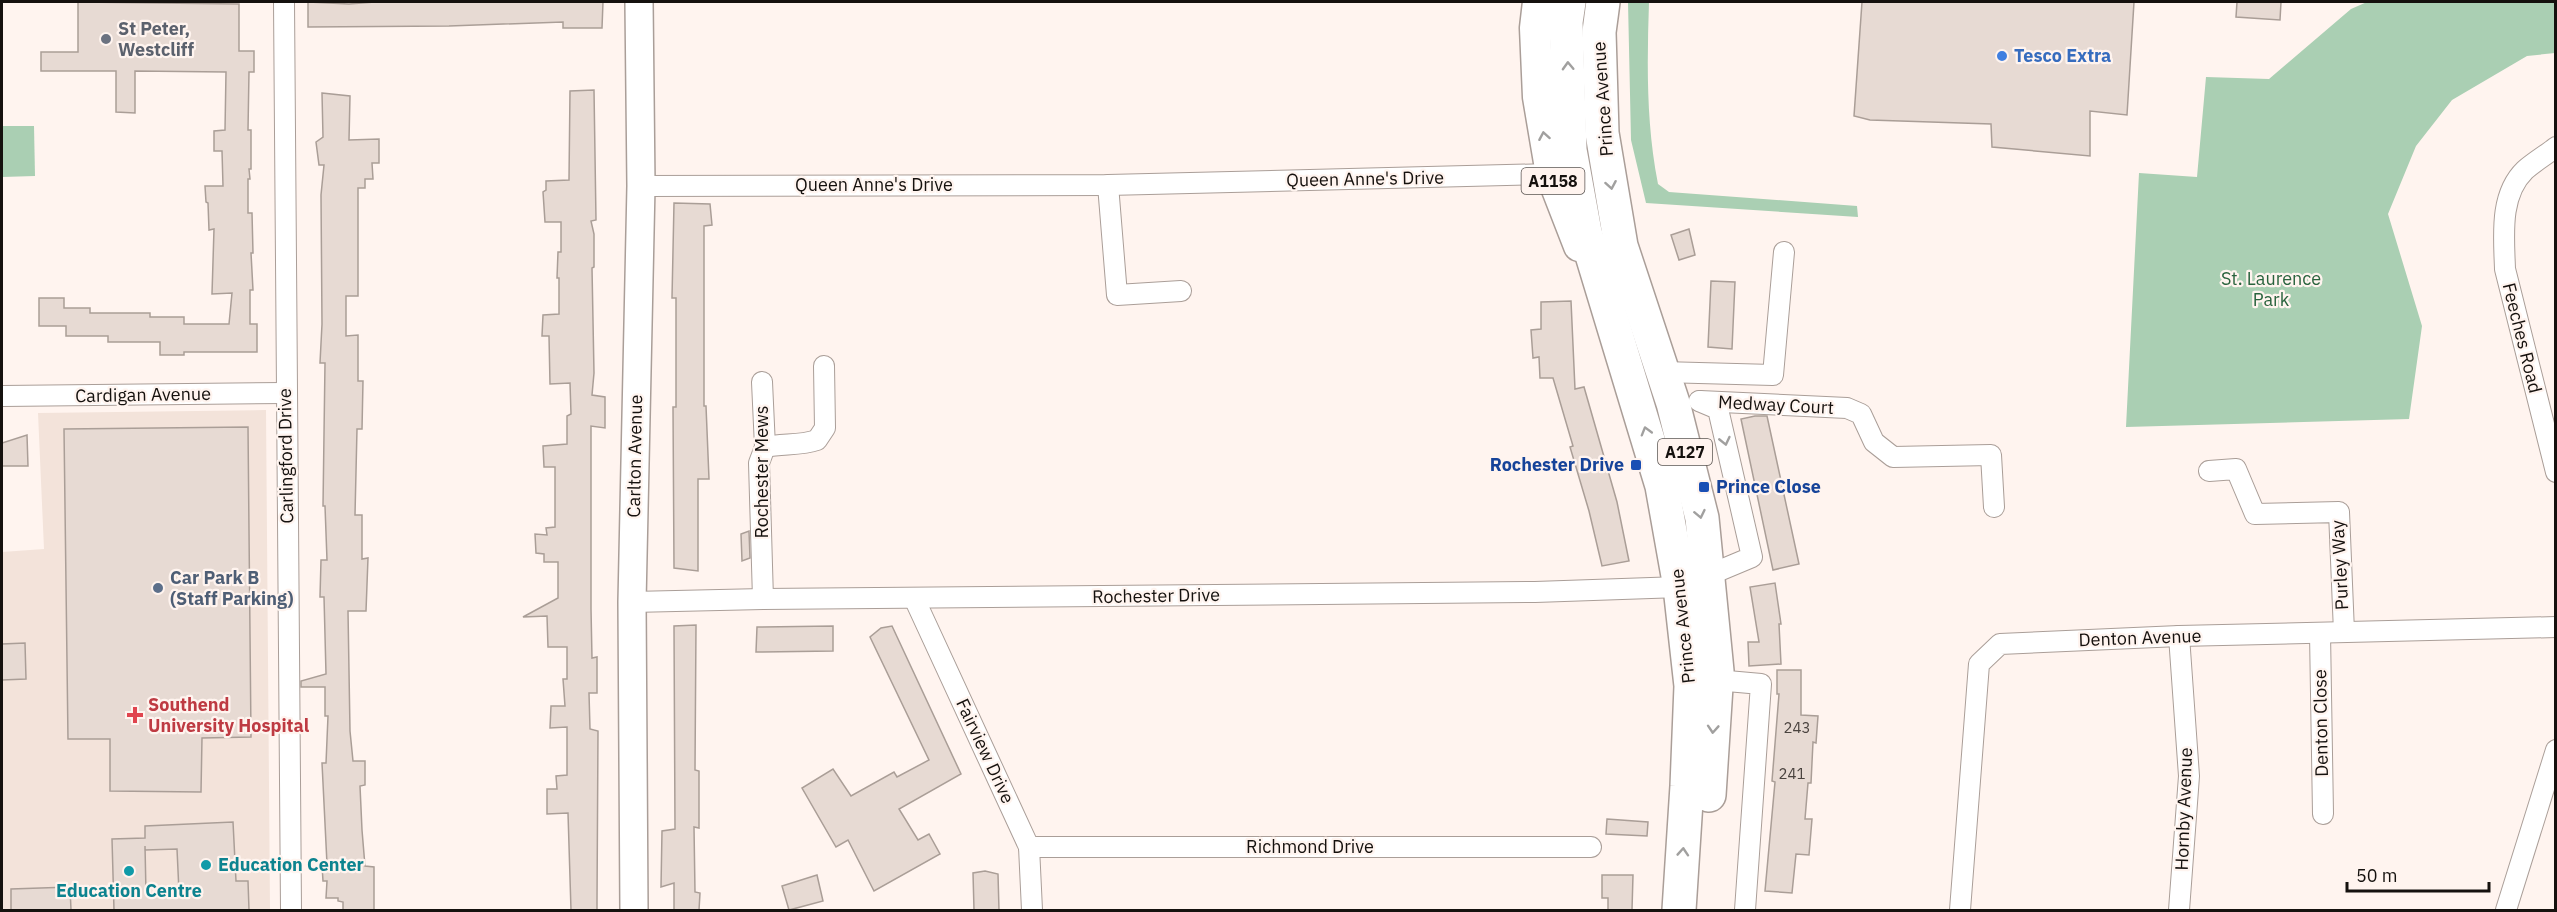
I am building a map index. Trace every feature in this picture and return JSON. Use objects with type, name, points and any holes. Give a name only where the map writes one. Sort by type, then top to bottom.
[{"type":"highway","name":"Prince Avenue","points":[[1569,2],[1566,22],[1570,150],[1585,232],[1662,486],[1694,581],[1716,680],[1701,910]]},
{"type":"highway","name":"Prince Avenue","points":[[1603,2],[1599,32],[1602,133],[1621,246],[1662,372],[1687,402],[1701,518],[1694,581],[1687,786],[1679,910]]},
{"type":"main road","name":"Prince Avenue","points":[[1538,2],[1535,28],[1538,97],[1551,174],[1621,349]]},
{"type":"street","name":"Carlingford Drive","points":[[284,2],[285,393],[291,910]]},
{"type":"street","name":"Carlton Avenue","points":[[634,910],[632,602],[641,186],[639,2]]},
{"type":"street","name":"Feeches Road","points":[[2556,147],[2523,172],[2506,204],[2504,237],[2505,269],[2556,472]]},
{"type":"street","name":"Queen Anne's Drive","points":[[641,186],[1107,185],[1551,174]]},
{"type":"street","points":[[1107,185],[1117,295],[1181,291]]},
{"type":"street","points":[[1662,372],[1773,375],[1784,252]]},
{"type":"street","points":[[765,447],[805,444],[817,440],[825,428],[824,366]]},
{"type":"street","name":"Rochester Mews","points":[[762,382],[765,447],[759,463],[763,599]]},
{"type":"street","name":"Cardigan Avenue","points":[[2,396],[285,393]]},
{"type":"street","name":"Prince Avenue","points":[[1687,402],[1718,409],[1752,556],[1694,581]]},
{"type":"street","name":"Medway Court","points":[[1687,402],[1847,408],[1861,414],[1874,442],[1893,457],[1991,455],[1994,507]]},
{"type":"street","name":"Purley Way","points":[[2209,471],[2236,469],[2255,514],[2339,512],[2344,632]]},
{"type":"street","name":"Rochester Drive","points":[[632,602],[1535,592],[1694,581]]},
{"type":"street","name":"Fairview Drive","points":[[914,598],[1029,847],[1032,910]]},
{"type":"street","name":"Denton Avenue","points":[[1960,910],[1979,664],[2000,644],[2179,636],[2556,627]]},
{"type":"street","name":"Denton Close","points":[[2320,633],[2323,814]]},
{"type":"street","name":"Hornby Avenue","points":[[2179,636],[2189,776],[2179,910]]},
{"type":"street","name":"Prince Avenue","points":[[1716,680],[1761,684],[1745,910]]},
{"type":"street","points":[[2506,910],[2556,750]]},
{"type":"street","name":"Richmond Drive","points":[[1029,847],[1591,847]]},
{"type":"shaded area","name":"Southend University Hospital","points":[[266,410],[270,910],[2,910],[2,552],[44,549],[38,413]]},
{"type":"green space","points":[[1628,2],[1649,2],[1649,116],[1658,184],[1669,192],[1857,206],[1858,217],[1646,203],[1631,140]]},
{"type":"green space","name":"St. Laurence Park","points":[[2367,2],[2555,2],[2555,53],[2527,56],[2452,100],[2416,146],[2388,214],[2422,326],[2409,419],[2126,427],[2139,173],[2197,177],[2206,77],[2269,79],[2351,9]]},
{"type":"green space","points":[[2,126],[34,126],[35,176],[2,177]]},
{"type":"building","points":[[78,2],[239,4],[239,51],[254,51],[254,72],[249,72],[248,130],[251,130],[251,169],[249,169],[250,179],[248,179],[248,213],[252,213],[253,253],[251,253],[253,290],[250,290],[250,324],[257,324],[257,352],[184,352],[184,355],[160,355],[160,342],[108,342],[108,336],[66,336],[66,326],[39,326],[39,298],[64,298],[64,308],[90,308],[90,313],[150,313],[150,317],[184,317],[184,324],[229,324],[232,293],[212,294],[214,229],[209,230],[205,186],[223,186],[222,151],[214,151],[214,131],[225,130],[226,72],[135,71],[135,113],[116,112],[116,71],[41,71],[41,52],[78,52]]},
{"type":"building","points":[[308,2],[349,4],[603,2],[602,28],[563,28],[563,22],[308,27]]},
{"type":"building","name":"Tesco Extra","points":[[1862,2],[2134,2],[2127,115],[2090,111],[2090,156],[1992,147],[1991,124],[1870,120],[1854,116]]},
{"type":"building","points":[[2237,2],[2281,2],[2280,20],[2236,17]]},
{"type":"building","points":[[594,90],[596,220],[591,221],[594,234],[592,395],[605,397],[605,428],[591,426],[592,658],[597,657],[597,693],[589,693],[590,729],[598,731],[597,910],[571,910],[568,813],[547,814],[547,789],[557,789],[556,776],[567,775],[567,727],[550,728],[551,706],[565,706],[563,679],[567,679],[567,647],[548,647],[547,616],[523,617],[558,598],[558,562],[544,562],[544,554],[536,553],[535,534],[547,535],[546,528],[555,527],[555,467],[544,467],[543,446],[567,444],[567,416],[571,414],[570,383],[550,384],[549,336],[542,336],[543,315],[559,314],[559,278],[557,278],[558,252],[561,252],[561,222],[545,222],[543,192],[546,190],[546,181],[569,180],[570,91]]},
{"type":"building","points":[[322,93],[350,96],[349,140],[379,139],[379,163],[372,163],[373,179],[365,179],[365,188],[358,188],[358,296],[346,296],[346,336],[358,335],[358,381],[363,381],[362,429],[357,429],[355,515],[362,515],[362,559],[368,558],[366,611],[348,611],[350,731],[353,761],[365,761],[365,785],[360,786],[362,830],[365,866],[374,867],[374,910],[343,910],[343,902],[338,901],[338,898],[326,898],[327,881],[323,881],[322,865],[327,864],[322,763],[326,763],[328,716],[325,716],[325,687],[301,687],[301,681],[326,674],[324,597],[320,597],[321,560],[327,560],[325,506],[323,506],[325,363],[320,363],[321,195],[324,165],[319,165],[316,142],[323,137]]},
{"type":"building","points":[[674,203],[710,204],[712,225],[704,226],[704,406],[706,406],[709,479],[698,479],[698,571],[674,568],[673,407],[676,407],[676,298],[672,298]]},
{"type":"building","points":[[1689,229],[1695,255],[1679,260],[1671,235]]},
{"type":"building","points":[[1711,281],[1735,282],[1732,349],[1708,347]]},
{"type":"building","points":[[1571,301],[1575,389],[1584,387],[1617,502],[1629,561],[1602,566],[1570,447],[1573,446],[1553,378],[1540,378],[1539,357],[1533,358],[1531,330],[1541,329],[1541,302]]},
{"type":"building","points":[[1767,416],[1799,564],[1773,570],[1741,419]]},
{"type":"building","name":"Car Park B (Staff Parking)","points":[[248,427],[251,737],[202,738],[201,792],[110,791],[110,739],[68,739],[64,429]]},
{"type":"building","points":[[27,435],[28,466],[2,466],[2,443]]},
{"type":"building","points":[[749,531],[750,558],[742,561],[741,534]]},
{"type":"building","points":[[1775,583],[1781,624],[1779,624],[1781,664],[1749,666],[1748,642],[1759,642],[1750,587]]},
{"type":"building","points":[[696,625],[695,770],[699,771],[699,828],[694,827],[695,892],[700,893],[699,910],[674,910],[674,883],[661,887],[662,831],[675,829],[674,626]]},
{"type":"building","points":[[833,626],[833,651],[756,652],[757,627]]},
{"type":"building","points":[[892,626],[961,774],[899,809],[918,840],[929,834],[940,854],[874,891],[848,840],[836,847],[802,788],[833,769],[851,796],[894,772],[897,777],[929,760],[870,637],[881,628]]},
{"type":"building","points":[[25,643],[26,679],[2,680],[2,644]]},
{"type":"building","points":[[1777,670],[1801,670],[1801,715],[1818,716],[1805,819],[1812,819],[1809,855],[1796,854],[1792,893],[1765,891],[1775,782],[1772,781],[1779,694],[1777,694]]},
{"type":"building","points":[[1607,819],[1648,822],[1647,836],[1606,834]]},
{"type":"building","name":"Education Center","points":[[233,822],[236,881],[248,881],[249,910],[114,910],[112,839],[145,838],[145,826]],"holes":[[[177,849],[179,892],[146,893],[145,850]]]},
{"type":"building","points":[[985,871],[998,874],[999,910],[974,910],[973,873]]},
{"type":"building","points":[[817,875],[823,901],[789,910],[782,886]]},
{"type":"building","points":[[1602,875],[1633,875],[1632,910],[1608,910],[1608,898],[1602,898]]},
{"type":"building","points":[[70,887],[71,910],[11,910],[11,889]]},
{"type":"place","name":"St Peter, Westcliff","points":[[106,39]]},
{"type":"place","name":"Tesco Extra","points":[[2002,56]]},
{"type":"place","name":"Rochester Drive","points":[[1636,465]]},
{"type":"place","name":"Prince Close","points":[[1704,487]]},
{"type":"place","name":"Car Park B (Staff Parking)","points":[[158,588]]},
{"type":"place","name":"Southend University Hospital","points":[[135,715]]},
{"type":"place","name":"Education Center","points":[[206,865]]},
{"type":"place","name":"Education Centre","points":[[129,871]]}]
